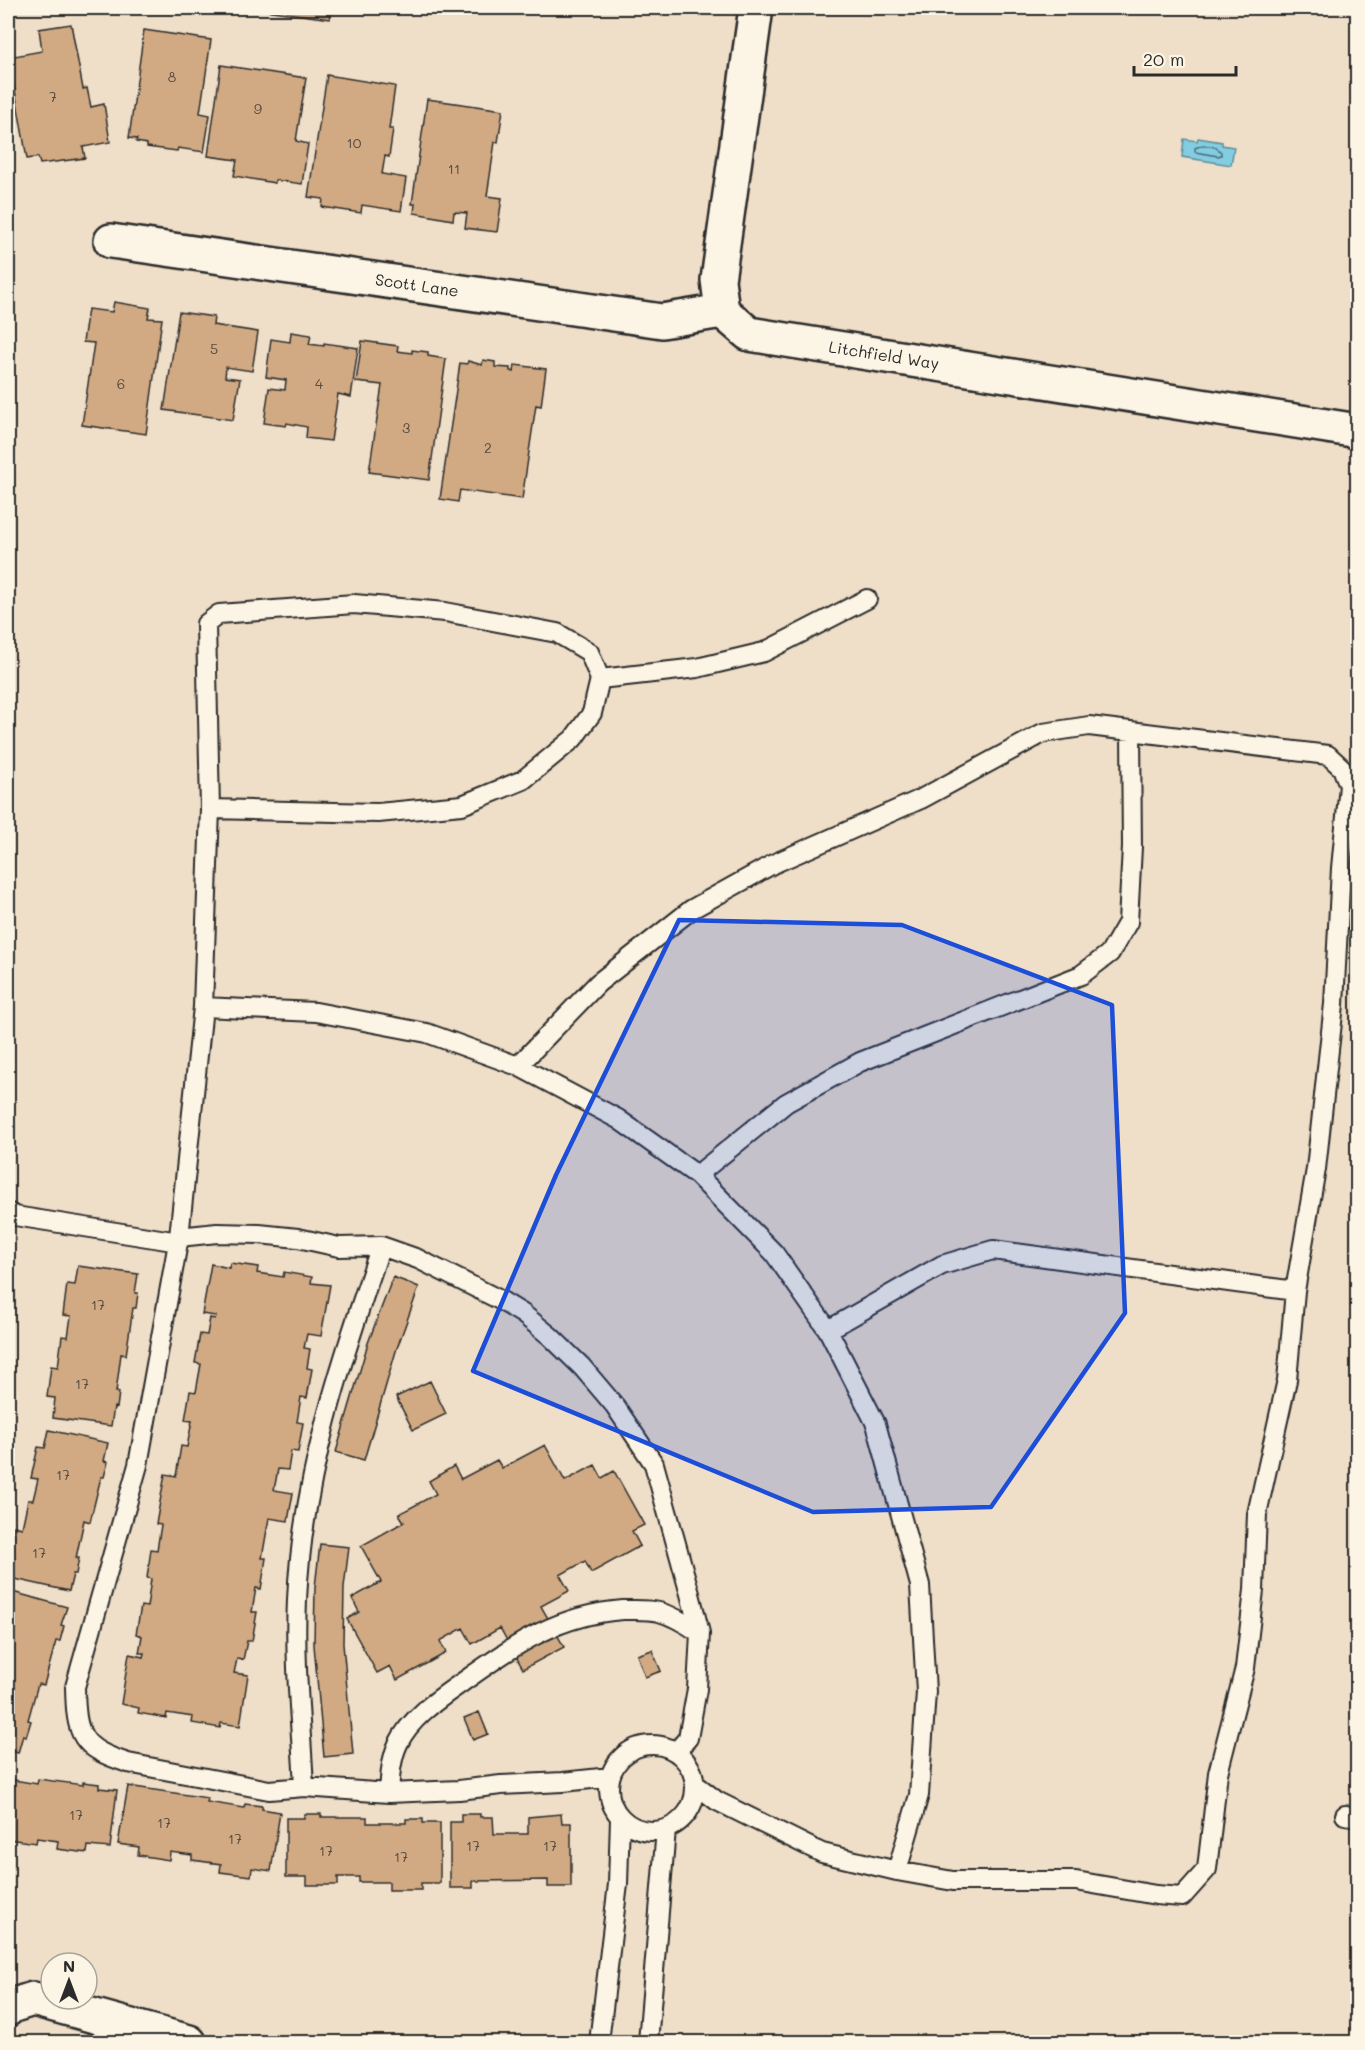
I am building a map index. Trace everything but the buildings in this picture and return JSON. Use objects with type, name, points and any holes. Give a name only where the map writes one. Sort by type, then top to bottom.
[{"type":"street","points":[[722,311],[718,280],[756,8]]},
{"type":"street","name":"Scott Lane","points":[[111,241],[662,321],[722,311]]},
{"type":"street","name":"Litchfield Way","points":[[722,311],[749,334],[1358,431]]},
{"type":"street","points":[[9,2007],[33,1999],[189,2043]]},
{"type":"lane","points":[[600,679],[698,668],[764,652],[867,599]]},
{"type":"lane","points":[[210,809],[378,813],[462,805],[524,780],[573,739],[592,713],[600,679],[589,652],[557,633],[445,612],[354,604],[219,614],[207,624],[210,809],[203,1007],[179,1239],[138,1465],[75,1687],[77,1722],[81,1734],[89,1744],[106,1756],[128,1763],[269,1791],[304,1787],[389,1793],[459,1791],[501,1785],[610,1777]]},
{"type":"lane","points":[[519,1066],[598,984],[692,909],[773,864],[921,799],[1043,733],[1089,726],[1328,755],[1342,768],[1349,785],[1341,868],[1334,1004],[1316,1169],[1295,1290],[1287,1380],[1257,1514],[1254,1590],[1245,1668],[1218,1773],[1207,1869],[1182,1897],[1156,1895],[1076,1881],[953,1881],[897,1871],[822,1853],[717,1801],[695,1784]]},
{"type":"lane","points":[[697,1175],[786,1103],[860,1062],[1081,975],[1110,953],[1128,922],[1132,847],[1131,731]]},
{"type":"lane","points":[[203,1007],[316,1012],[427,1033],[519,1066],[618,1119],[697,1175],[774,1253],[828,1330],[876,1424],[920,1585],[926,1692],[919,1795],[897,1871]]},
{"type":"lane","points":[[10,1216],[179,1239],[217,1233],[259,1234],[298,1238],[339,1247],[381,1246],[435,1267],[524,1314],[582,1367],[615,1406],[654,1464],[700,1633],[694,1711],[688,1738],[676,1752]]},
{"type":"lane","points":[[304,1787],[296,1640],[298,1579],[305,1519],[332,1393],[381,1246]]},
{"type":"lane","points":[[828,1330],[942,1265],[993,1250],[1295,1290]]},
{"type":"lane","points":[[389,1793],[394,1756],[398,1743],[407,1730],[450,1691],[532,1636],[575,1617],[637,1610],[658,1611],[678,1618],[700,1633]]},
{"type":"lane","points":[[650,1745],[663,1747],[676,1752],[692,1772],[695,1784],[694,1798],[688,1812],[679,1822],[666,1829],[642,1830],[630,1826],[620,1818],[612,1806],[609,1792],[610,1777],[616,1765],[625,1755],[637,1748],[650,1745]]},
{"type":"lane","points":[[599,2043],[618,1884],[620,1818]]},
{"type":"lane","points":[[648,2043],[666,1829]]},
{"type":"highlighted area","points":[[679,920],[902,925],[1112,1005],[1125,1313],[991,1507],[813,1512],[473,1371],[556,1175]]},
{"type":"water","points":[[1198,138],[1222,142],[1222,145],[1234,147],[1231,165],[1182,157],[1184,139],[1197,141]]}]
